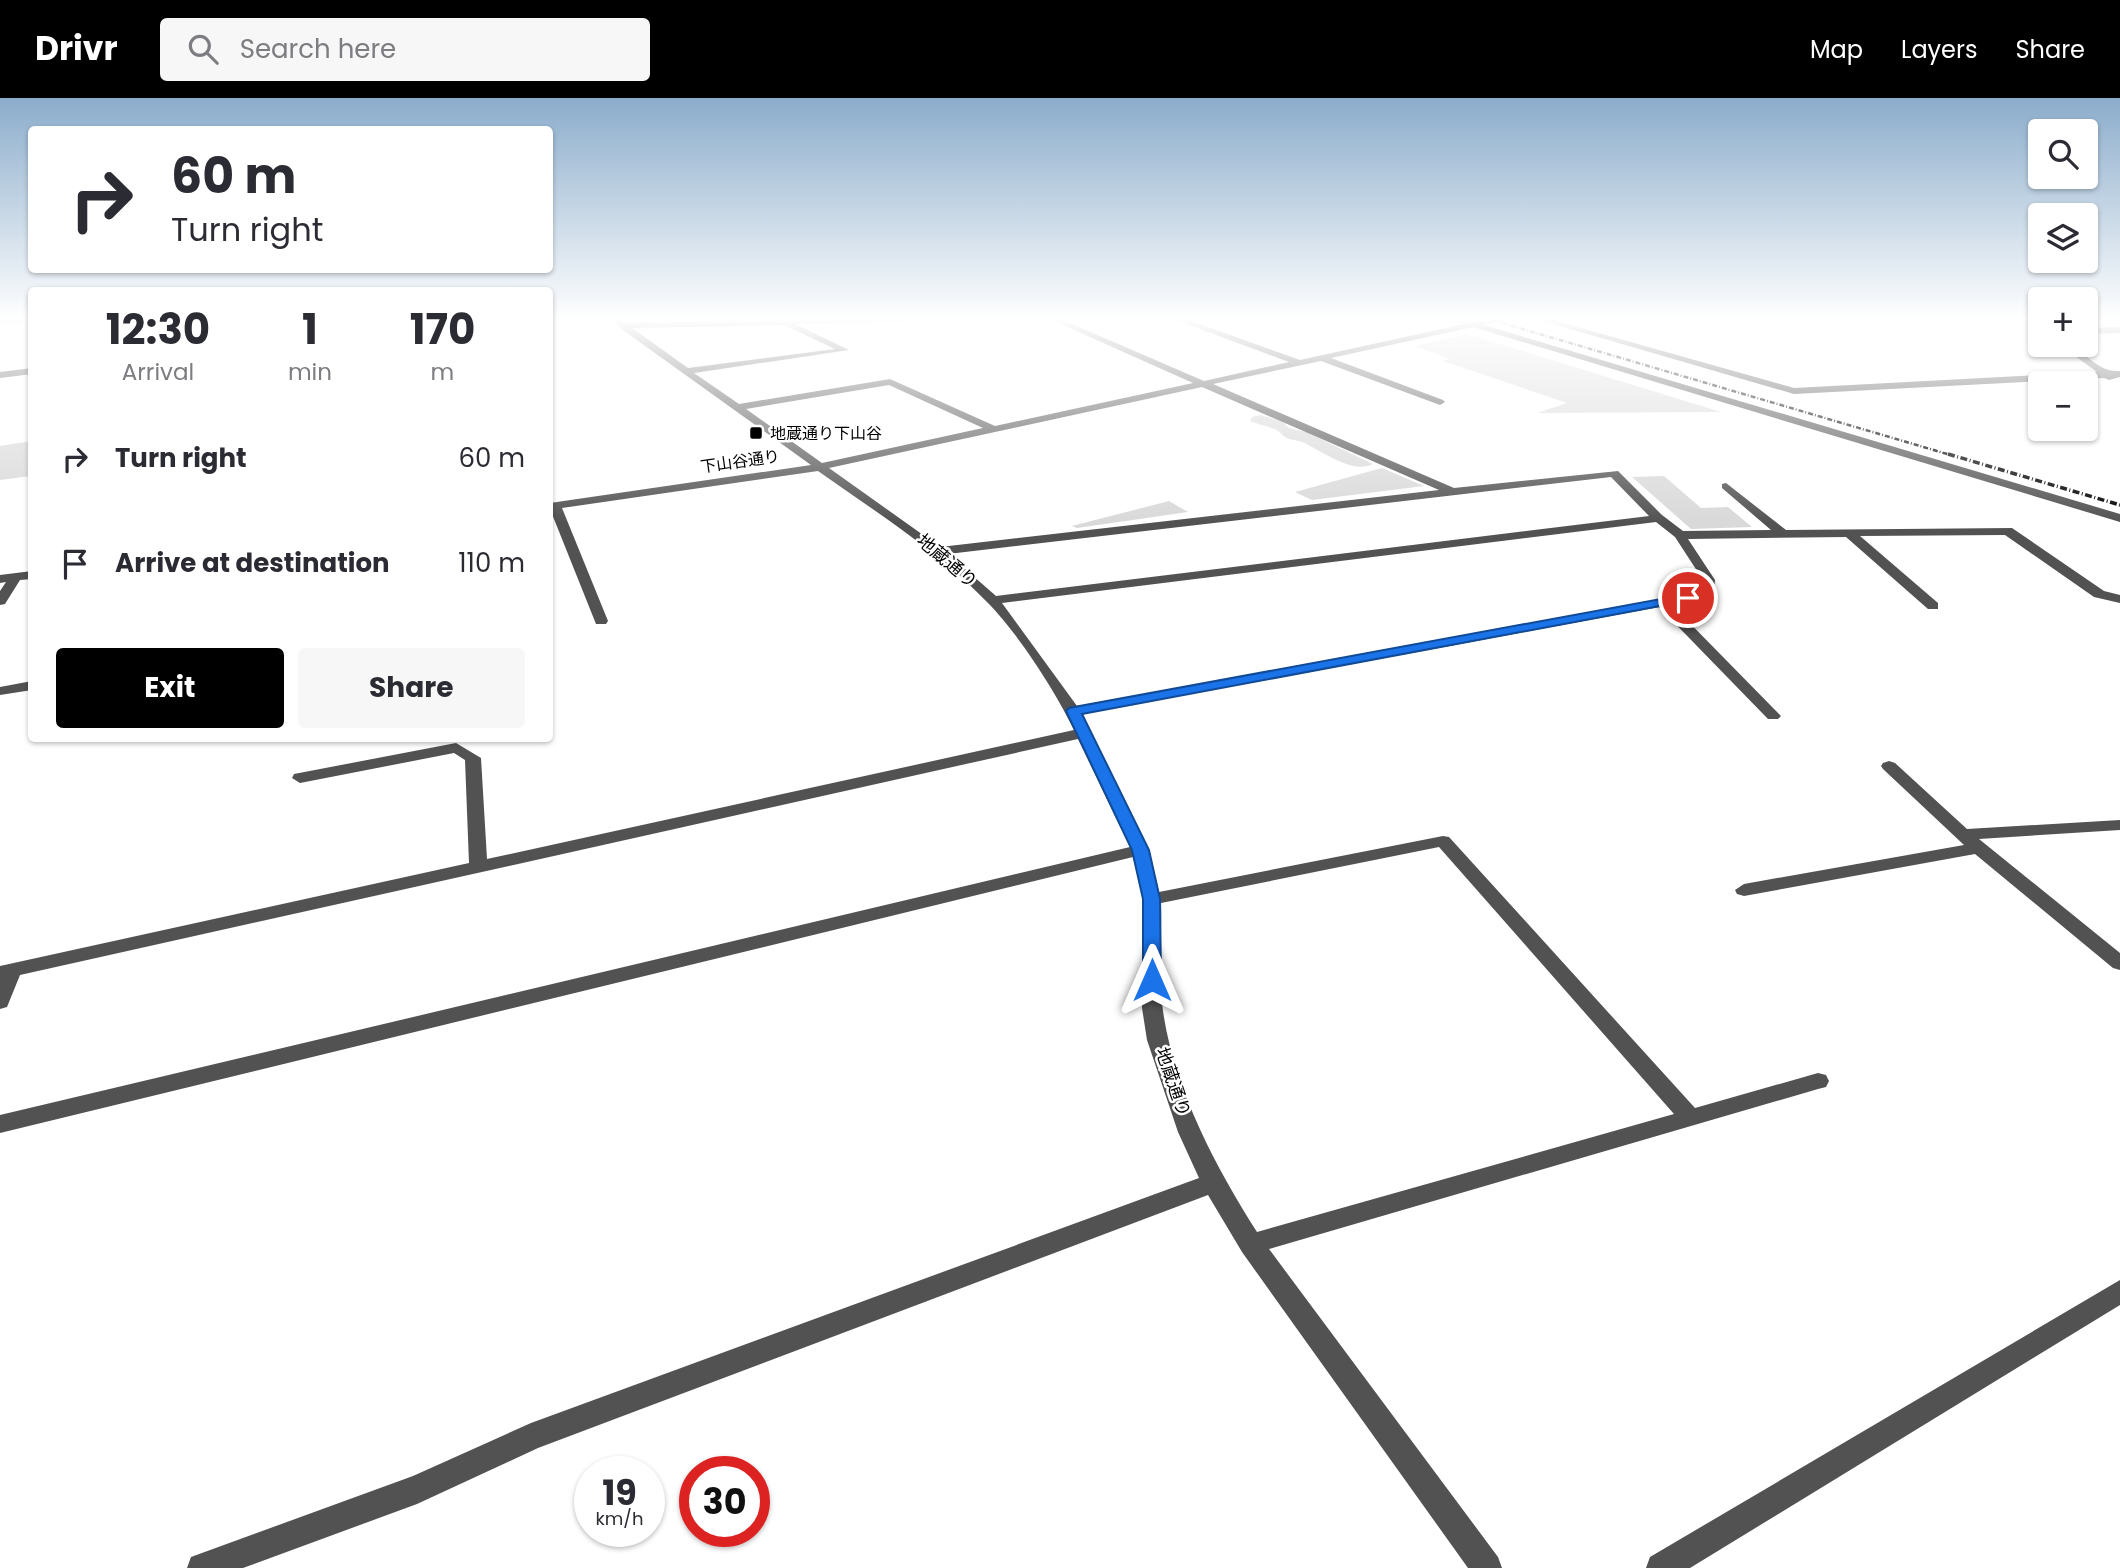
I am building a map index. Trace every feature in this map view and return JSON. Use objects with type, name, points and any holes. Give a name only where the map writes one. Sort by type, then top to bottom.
[{"type":"street","name":"地蔵通り","points":[[705,386],[938,551],[993,600],[1037,656],[1073,711],[1140,850],[1152,899],[1152,1007],[1158,1040],[1189,1132],[1213,1183],[1251,1244],[1487,1568]]},
{"type":"street","points":[[736,408],[869,386]]},
{"type":"street","points":[[898,386],[993,429]]},
{"type":"street","name":"下山谷通り","points":[[553,506],[820,467],[1197,386]]},
{"type":"street","points":[[1209,386],[1451,491]]},
{"type":"street","points":[[1396,386],[1440,402]]},
{"type":"street","points":[[1677,386],[2120,518]]},
{"type":"street","points":[[1775,386],[1794,391],[1899,386]]},
{"type":"street","points":[[938,551],[1614,473],[1658,518],[1680,535],[1709,580],[1707,590],[1688,598],[1073,711]]},
{"type":"street","points":[[1726,486],[1783,534]]},
{"type":"street","points":[[553,508],[601,621]]},
{"type":"street","points":[[993,600],[1658,518]]},
{"type":"street","points":[[1680,535],[2008,531],[2099,594],[2120,599]]},
{"type":"street","points":[[1849,533],[1933,606]]},
{"type":"street","points":[[0,579],[28,576]]},
{"type":"street","points":[[0,601],[16,577]]},
{"type":"street","points":[[1662,603],[1773,716]]},
{"type":"street","points":[[0,691],[28,686]]},
{"type":"street","points":[[0,1002],[6,972],[1083,733]]},
{"type":"street","points":[[300,778],[456,748],[473,758],[478,867]]},
{"type":"street","points":[[1889,766],[1963,835],[2117,958]]},
{"type":"street","points":[[1963,835],[2120,825]]},
{"type":"street","points":[[1152,899],[1443,841],[1690,1117]]},
{"type":"street","points":[[1744,890],[1979,848]]},
{"type":"street","points":[[0,1124],[1140,850]]},
{"type":"street","points":[[1251,1244],[1818,1081]]},
{"type":"street","points":[[202,1568],[417,1489],[531,1437],[1213,1183]]},
{"type":"street","points":[[1661,1568],[2120,1291]]},
{"type":"shaded area","points":[[1516,386],[1635,386],[1721,412],[1537,413],[1567,403]]},
{"type":"shaded area","points":[[1260,415],[1282,421],[1289,428],[1306,432],[1373,464],[1365,467],[1346,464],[1302,442],[1287,438],[1277,430],[1250,421],[1252,417]]},
{"type":"shaded area","points":[[28,441],[28,476],[0,480],[0,446]]},
{"type":"shaded area","points":[[1382,468],[1424,486],[1312,500],[1295,492]]},
{"type":"shaded area","points":[[1664,476],[1701,508],[1728,507],[1752,527],[1691,529],[1632,477]]},
{"type":"shaded area","points":[[1169,501],[1188,512],[1077,528],[1072,526]]},
{"type":"railway","points":[[1715,386],[1954,456]]},
{"type":"railway","points":[[1948,454],[2120,505]]},
{"type":"place","name":"地蔵通り下山谷","points":[[756,433]]},
{"type":"route","points":[[1152,980],[1152,899],[1140,850],[1073,711],[1688,598]]}]
